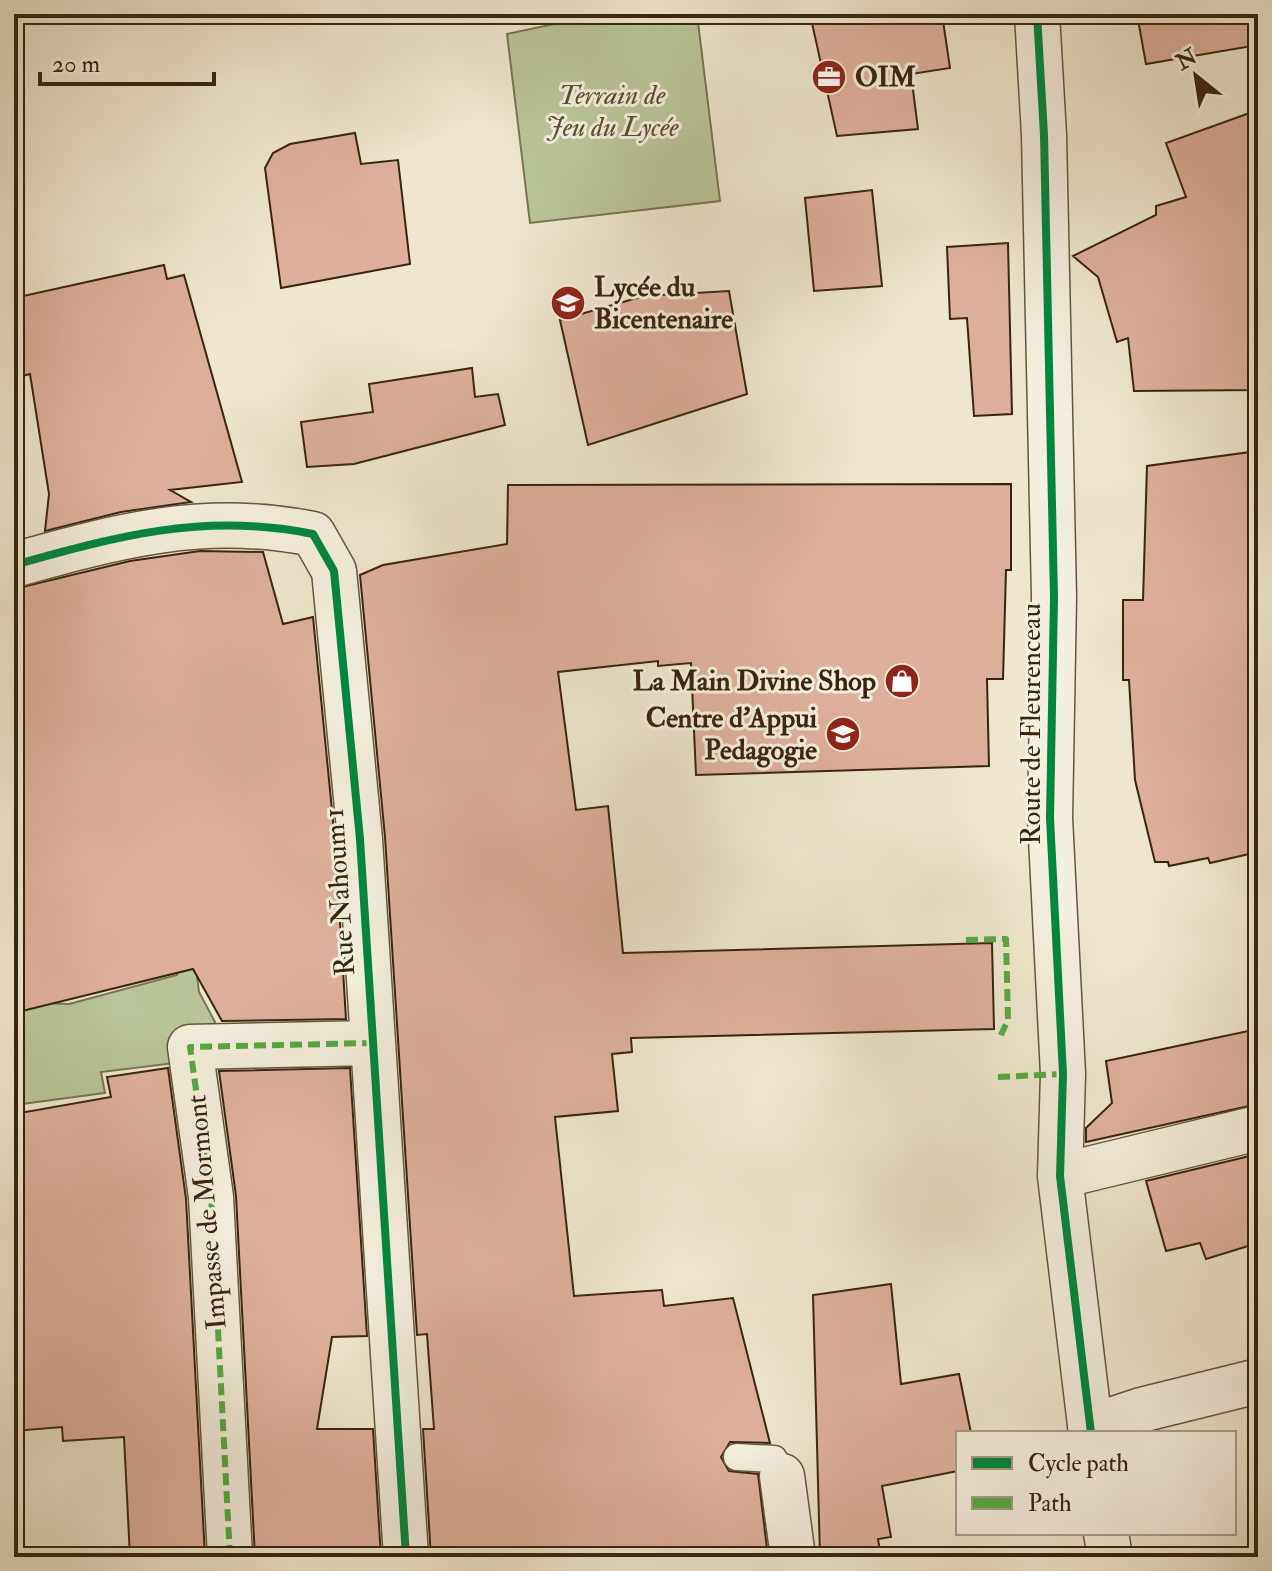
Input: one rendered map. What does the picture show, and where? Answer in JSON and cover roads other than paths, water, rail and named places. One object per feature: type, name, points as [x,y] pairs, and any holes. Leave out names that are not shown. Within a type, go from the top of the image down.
[{"type":"street","name":"Route de Fleurenceau","points":[[1037,14],[1044,135],[1054,597],[1050,818],[1063,1074],[1060,1176],[1090,1430]]},
{"type":"street","name":"Rue Nahoum 1","points":[[14,565],[155,528],[259,526],[313,534],[334,571],[360,839],[406,1557]]},
{"type":"street","name":"Impasse de Mormont","points":[[230,1557],[211,1197],[190,1047],[371,1043]]},
{"type":"street","points":[[1060,1176],[1258,1128]]},
{"type":"street","points":[[1090,1430],[1141,1410],[1258,1381]]},
{"type":"street","points":[[782,1476],[793,1557]]},
{"type":"street","points":[[1106,1535],[1110,1557]]},
{"type":"lane","points":[[737,1457],[774,1459],[782,1476]]},
{"type":"place","name":"OIM","points":[[829,77]]},
{"type":"place","name":"Lycée du Bicentenaire","points":[[568,303]]},
{"type":"place","name":"La Main Divine Shop","points":[[902,681]]},
{"type":"place","name":"Centre d'Appui Pedagogie","points":[[843,734]]},
{"type":"park label","name":"Terrain de Jeu du Lycée","points":[[612,111]]}]
